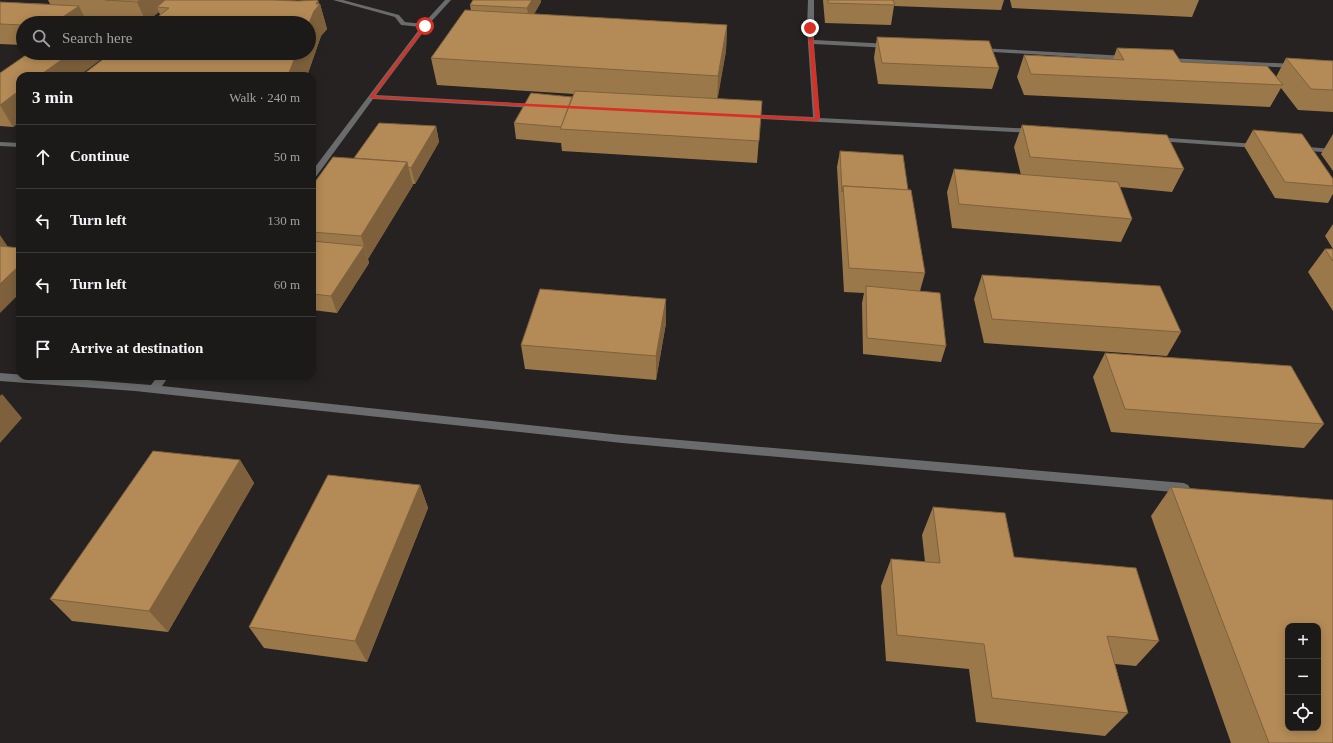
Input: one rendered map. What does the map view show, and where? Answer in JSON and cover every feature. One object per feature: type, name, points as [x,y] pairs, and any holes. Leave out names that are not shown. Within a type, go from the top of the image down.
[{"type":"lane","points":[[336,0],[397,16],[402,24],[425,26]]},
{"type":"lane","points":[[316,166],[425,26],[448,0]]},
{"type":"lane","points":[[811,0],[811,42],[817,119]]},
{"type":"lane","points":[[811,42],[898,46]]},
{"type":"lane","points":[[969,50],[1135,58]]},
{"type":"lane","points":[[1159,60],[1301,67]]},
{"type":"lane","points":[[371,97],[540,106]]},
{"type":"lane","points":[[738,115],[1045,132]]},
{"type":"lane","points":[[1147,138],[1263,146]]},
{"type":"lane","points":[[0,144],[16,145]]},
{"type":"lane","points":[[1294,148],[1333,151]]},
{"type":"lane","points":[[0,377],[16,378]]},
{"type":"lane","points":[[38,380],[154,389],[622,439],[1191,489]]},
{"type":"lane","points":[[154,389],[161,380]]},
{"type":"building","points":[[105,0],[140,0],[137,2]]},
{"type":"building","points":[[165,0],[318,0],[316,4],[320,4],[312,16],[159,16],[169,8],[157,7]]},
{"type":"building","points":[[473,0],[532,0],[527,8],[470,5]]},
{"type":"building","points":[[828,0],[893,0],[895,5],[828,3]]},
{"type":"building","points":[[0,2],[79,6],[64,16],[16,16],[16,25],[0,24]]},
{"type":"building","points":[[465,10],[727,25],[718,76],[431,58]]},
{"type":"building","points":[[877,37],[989,41],[999,68],[882,63]]},
{"type":"building","points":[[1117,48],[1173,50],[1181,62],[1267,66],[1283,85],[1031,74],[1024,55],[1124,60]]},
{"type":"building","points":[[1286,58],[1333,61],[1333,90],[1311,89]]},
{"type":"building","points":[[19,60],[61,60],[45,72],[16,72],[16,93],[0,105],[0,73]]},
{"type":"building","points":[[102,60],[294,60],[289,72],[86,72]]},
{"type":"building","points":[[575,91],[762,101],[759,141],[560,129]]},
{"type":"building","points":[[531,93],[572,97],[561,127],[514,123]]},
{"type":"building","points":[[379,123],[436,126],[411,168],[408,167],[407,162],[354,158]]},
{"type":"building","points":[[1022,125],[1167,135],[1184,169],[1030,157]]},
{"type":"building","points":[[1253,130],[1302,134],[1333,179],[1333,186],[1285,182]]},
{"type":"building","points":[[840,151],[903,155],[908,190],[843,186],[842,192]]},
{"type":"building","points":[[333,157],[407,162],[361,236],[316,232],[316,180]]},
{"type":"building","points":[[954,169],[1118,182],[1132,219],[959,204]]},
{"type":"building","points":[[843,186],[911,190],[925,273],[849,268]]},
{"type":"building","points":[[316,241],[364,246],[331,296],[316,294]]},
{"type":"building","points":[[0,246],[16,248],[16,269],[0,284]]},
{"type":"building","points":[[1325,249],[1333,249],[1333,261]]},
{"type":"building","points":[[982,275],[1160,286],[1181,332],[992,319]]},
{"type":"building","points":[[866,286],[940,293],[946,346],[867,338]]},
{"type":"building","points":[[540,289],[666,299],[656,356],[521,345]]},
{"type":"building","points":[[1105,353],[1291,366],[1324,424],[1125,409]]},
{"type":"building","points":[[153,451],[240,460],[149,611],[50,599]]},
{"type":"building","points":[[328,475],[420,485],[355,641],[249,627]]},
{"type":"building","points":[[1171,487],[1333,500],[1333,743],[1269,743]]},
{"type":"building","points":[[933,507],[1005,513],[1014,557],[1136,568],[1159,641],[1107,636],[1128,713],[992,698],[984,644],[897,635],[891,559],[940,563]]},
{"type":"route","points":[[425,26],[371,97],[817,119],[810,28]]}]
